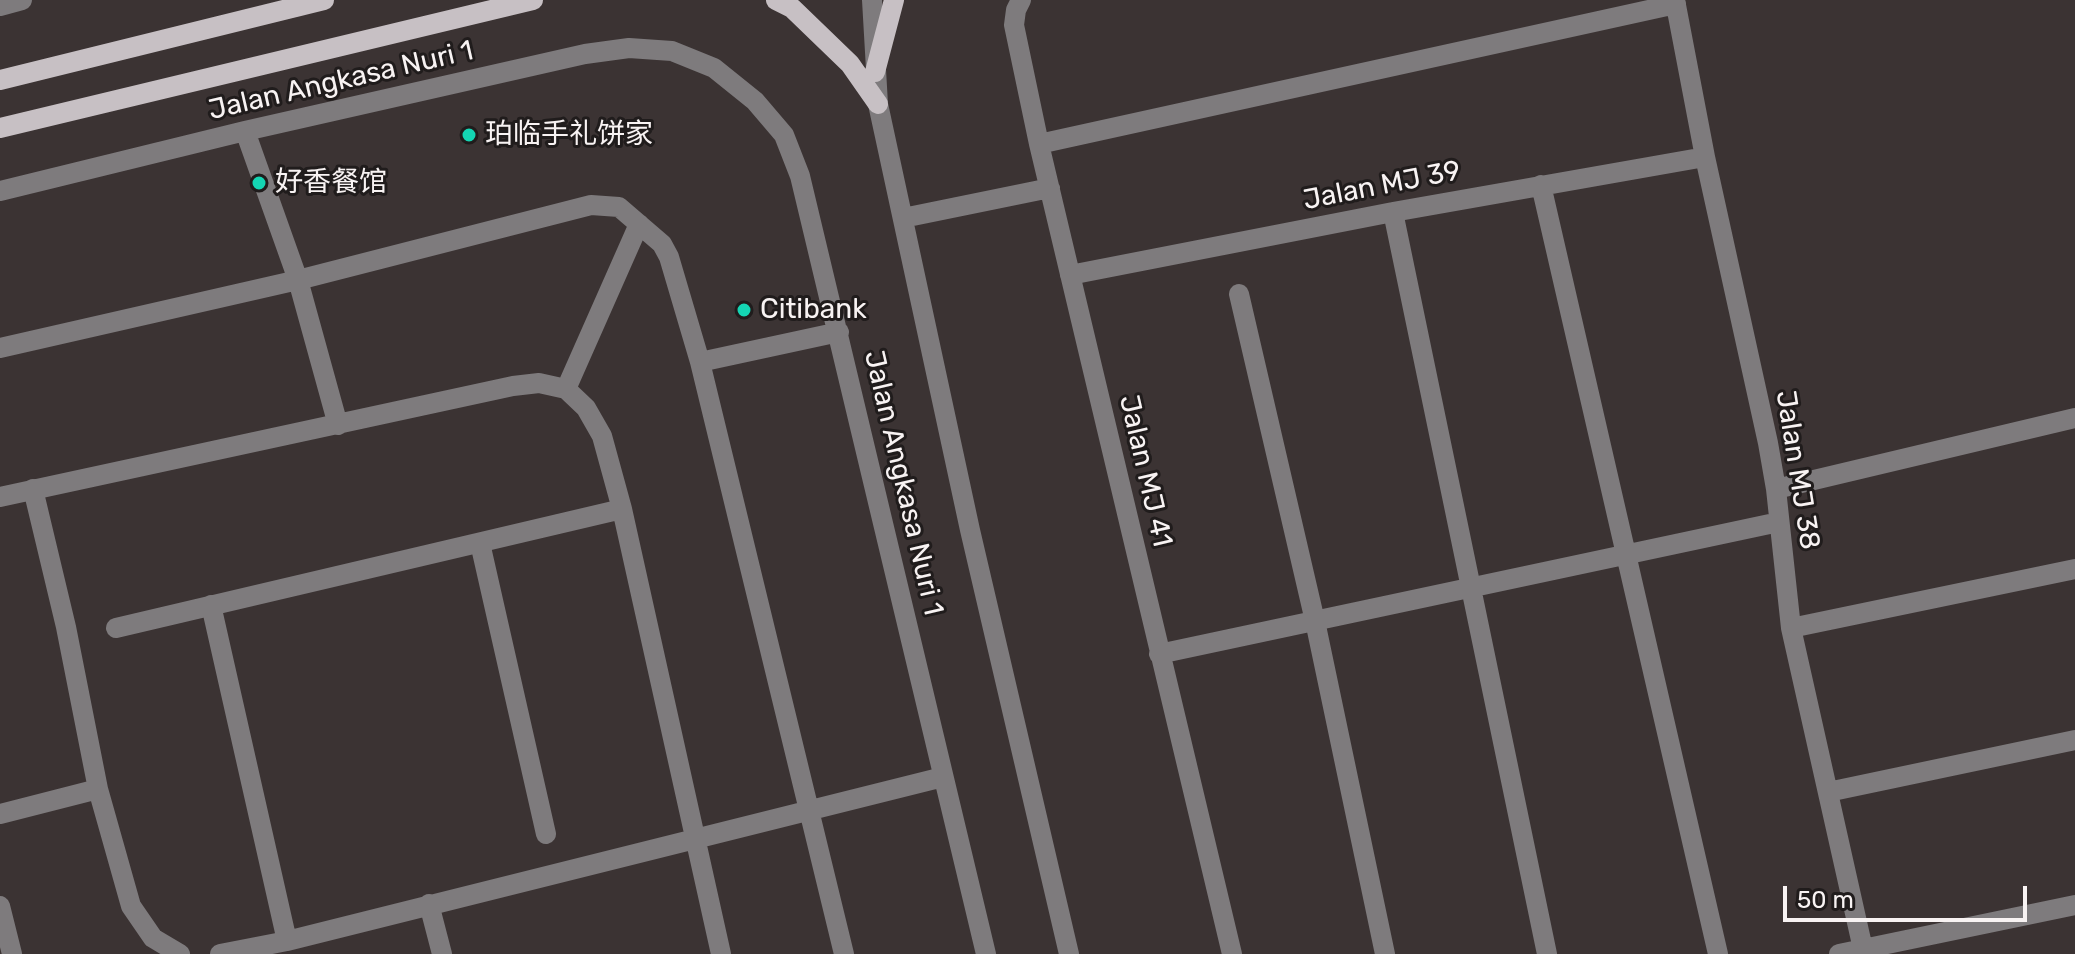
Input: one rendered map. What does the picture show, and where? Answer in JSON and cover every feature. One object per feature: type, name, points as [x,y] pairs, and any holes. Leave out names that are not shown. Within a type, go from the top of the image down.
[{"type":"main road","points":[[0,80],[324,0]]},
{"type":"main road","points":[[0,128],[533,0]]},
{"type":"main road","points":[[776,0],[792,8],[850,64],[878,104]]},
{"type":"main road","points":[[875,72],[894,0]]},
{"type":"street","points":[[0,6],[22,0]]},
{"type":"street","points":[[872,0],[878,104],[970,530],[1069,954]]},
{"type":"street","name":"Jalan MJ 41","points":[[1021,0],[1014,25],[1039,144],[1232,954]]},
{"type":"street","points":[[1039,144],[1675,2]]},
{"type":"street","name":"Jalan MJ 38","points":[[1675,2],[1776,489],[1791,628],[1863,949]]},
{"type":"street","name":"Jalan Angkasa Nuri 1","points":[[0,191],[245,131],[585,54],[629,48],[672,51],[714,68],[755,101],[784,135],[800,176],[986,954]]},
{"type":"street","points":[[245,131],[298,280],[338,425]]},
{"type":"street","name":"Jalan MJ 39","points":[[1070,275],[1393,212],[1705,157]]},
{"type":"street","points":[[1541,185],[1718,954]]},
{"type":"street","points":[[903,218],[1050,188]]},
{"type":"street","points":[[0,348],[298,280],[591,205],[619,207],[662,244],[669,257],[700,362],[844,954]]},
{"type":"street","points":[[1393,212],[1547,954]]},
{"type":"street","points":[[566,389],[639,224]]},
{"type":"street","points":[[1239,294],[1315,621],[1385,954]]},
{"type":"street","points":[[700,362],[839,332]]},
{"type":"street","points":[[0,497],[513,386],[539,383],[566,389],[586,408],[602,436],[622,509],[721,954]]},
{"type":"street","points":[[1776,489],[2075,418]]},
{"type":"street","points":[[33,489],[66,627],[98,789],[131,906],[153,938],[180,954]]},
{"type":"street","points":[[116,628],[622,509]]},
{"type":"street","points":[[1159,654],[1779,522]]},
{"type":"street","points":[[480,543],[546,834]]},
{"type":"street","points":[[1791,628],[2075,569]]},
{"type":"street","points":[[211,605],[287,941]]},
{"type":"street","points":[[1828,792],[2075,740]]},
{"type":"street","points":[[220,954],[287,941],[943,777]]},
{"type":"street","points":[[0,814],[98,789]]},
{"type":"street","points":[[429,904],[442,954]]},
{"type":"street","points":[[1839,954],[2075,905]]},
{"type":"street","points":[[0,906],[12,954]]},
{"type":"place","name":"珀临手礼饼家","points":[[469,135]]},
{"type":"place","name":"好香餐馆","points":[[259,183]]},
{"type":"place","name":"Citibank","points":[[744,310]]}]
